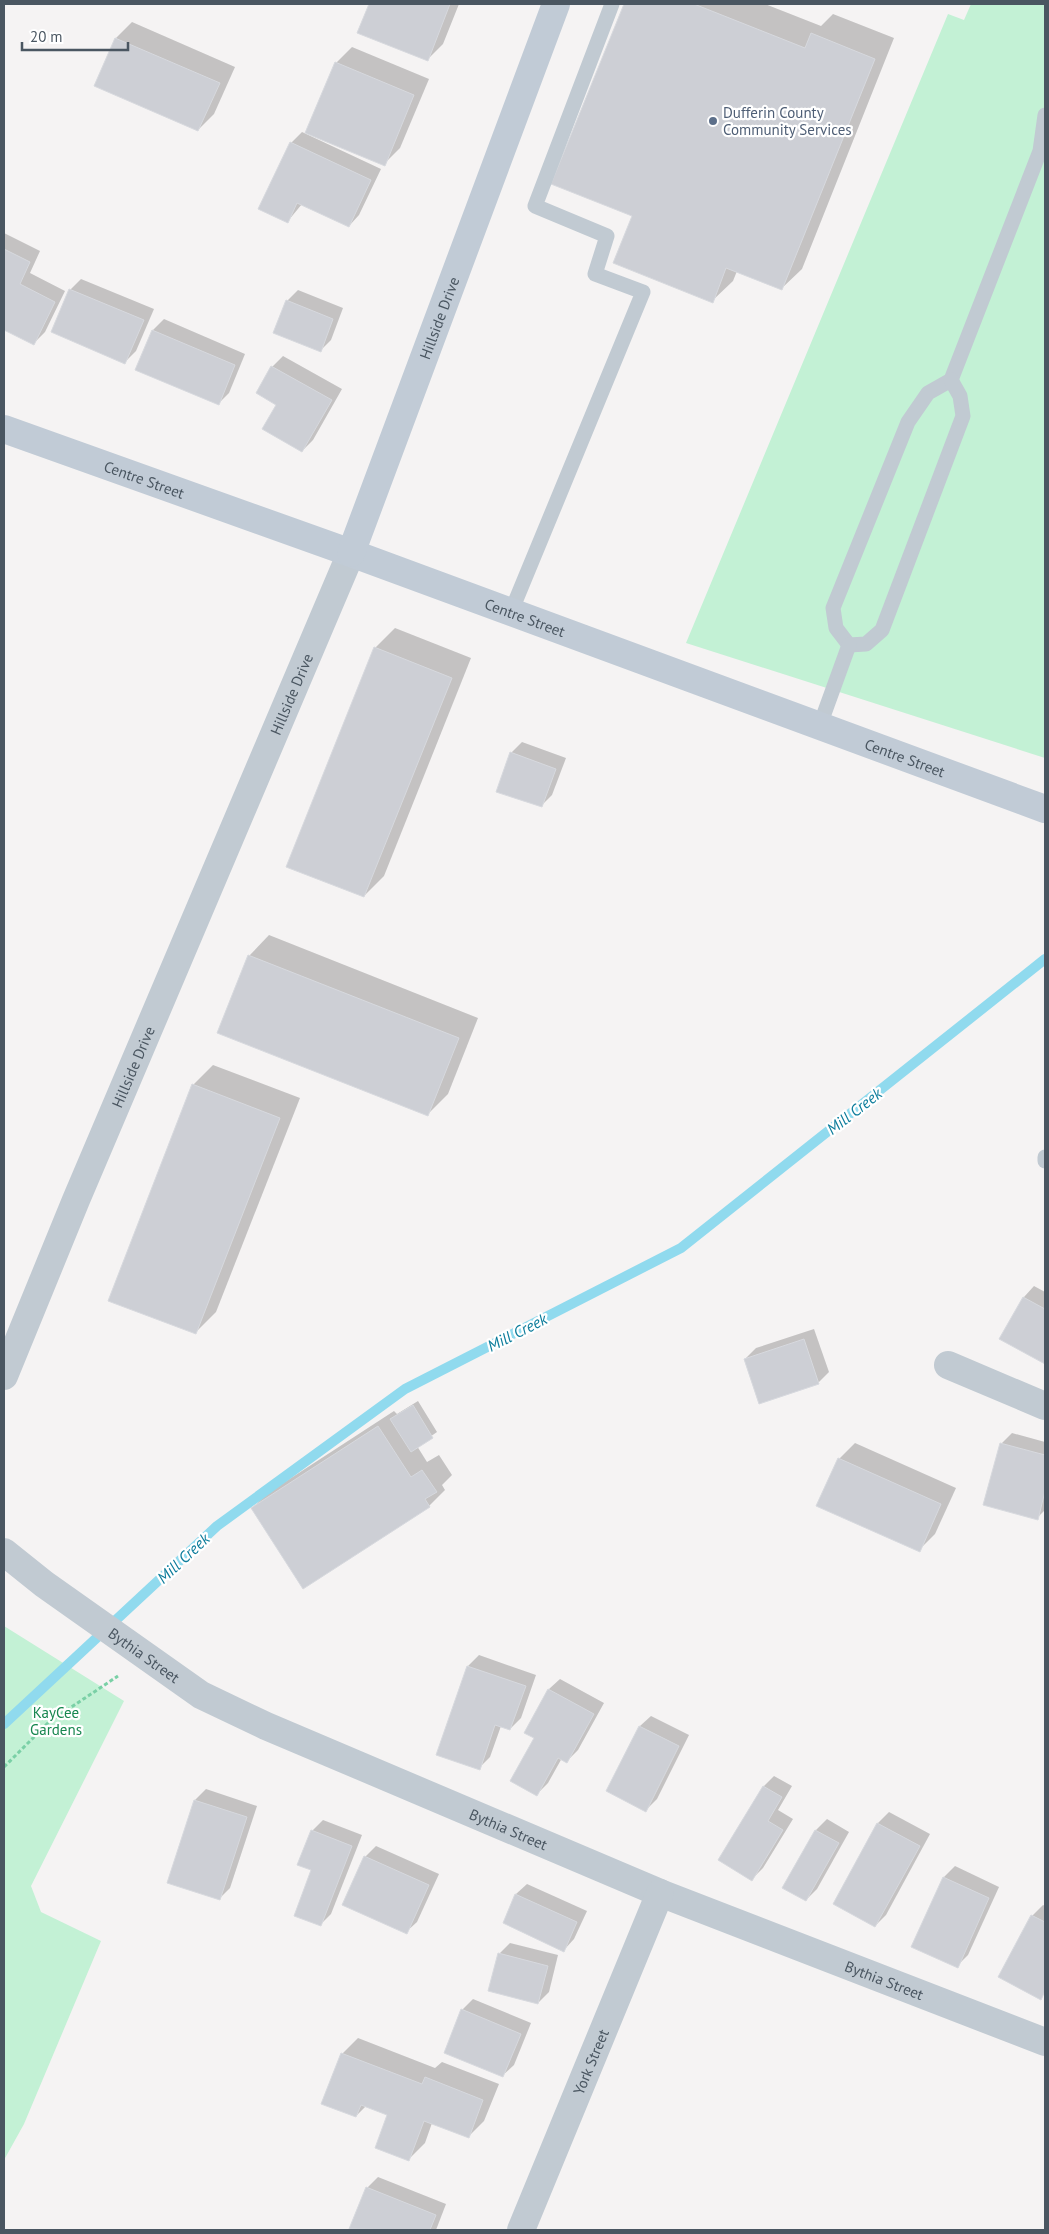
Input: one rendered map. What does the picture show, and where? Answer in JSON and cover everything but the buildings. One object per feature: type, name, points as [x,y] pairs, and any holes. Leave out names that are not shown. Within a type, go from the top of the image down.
[{"type":"street","name":"Hillside Drive","points":[[4,1376],[76,1200],[351,553],[556,4]]},
{"type":"street","name":"Centre Street","points":[[4,430],[351,553],[1045,809]]},
{"type":"street","points":[[948,1366],[1045,1406]]},
{"type":"street","name":"Bythia Street","points":[[4,1552],[44,1584],[201,1695],[660,1893],[1045,2042]]},
{"type":"street","name":"York Street","points":[[521,2230],[660,1893]]},
{"type":"lane","points":[[511,612],[643,292],[595,274],[607,236],[535,206],[612,4]]},
{"type":"lane","points":[[849,645],[836,628],[833,608],[908,422],[928,393],[951,380],[1040,151],[1045,115]]},
{"type":"lane","points":[[849,645],[866,644],[882,630],[963,416],[960,396],[951,380]]},
{"type":"lane","points":[[820,726],[849,645]]},
{"type":"path","points":[[4,1767],[49,1722],[111,1681]]},
{"type":"green space","points":[[971,4],[1045,4],[1045,758],[686,643],[948,14],[964,20]]},
{"type":"green space","name":"KayCee Gardens","points":[[4,1626],[124,1701],[31,1886],[41,1912],[101,1941],[24,2124],[4,2160]]},
{"type":"waterway","name":"Mill Creek","points":[[4,1724],[217,1526],[405,1389],[681,1248],[1045,959]]},
{"type":"place","name":"Dufferin County Community Services","points":[[713,121]]}]
